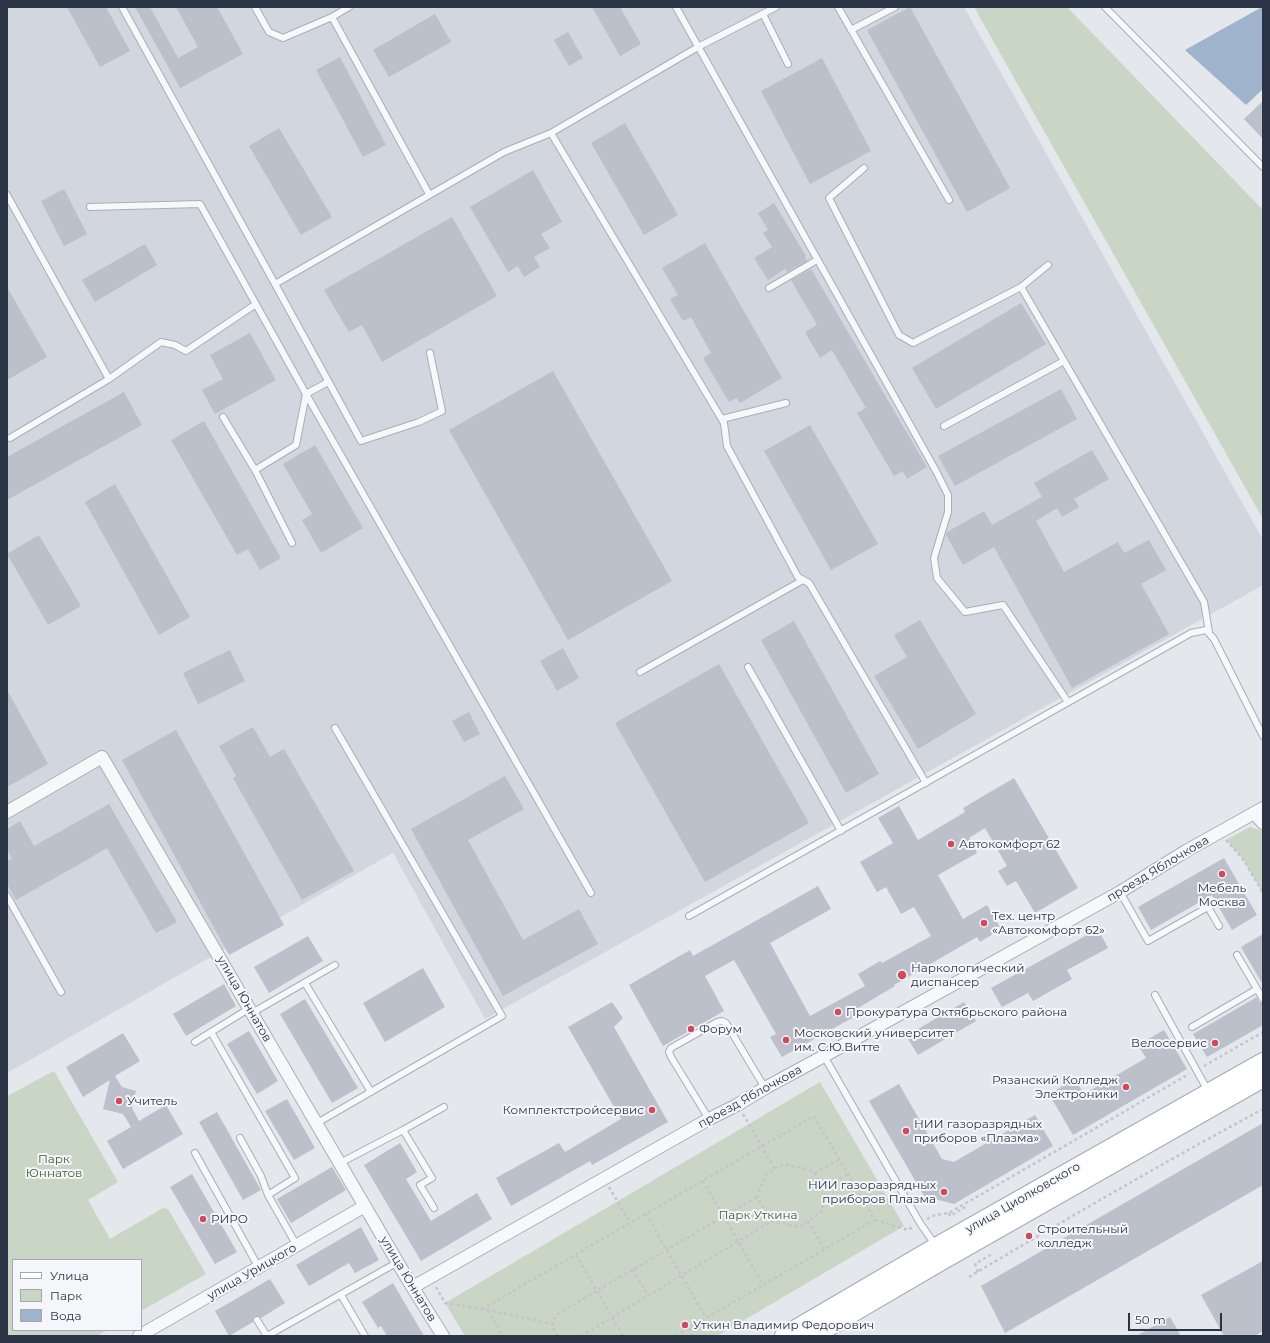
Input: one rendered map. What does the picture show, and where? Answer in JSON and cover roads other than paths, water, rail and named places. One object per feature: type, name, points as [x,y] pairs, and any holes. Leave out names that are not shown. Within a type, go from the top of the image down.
[{"type":"main road","name":"улица Циолковского","points":[[813,1336],[940,1254],[1263,1062]]},
{"type":"main road","name":"улица Циолковского","points":[[784,1336],[940,1254],[1263,1078]]},
{"type":"street","name":"улица Юннатов","points":[[7,812],[102,757],[365,1206],[443,1336]]},
{"type":"street","name":"проезд Яблочкова","points":[[413,1287],[709,1119],[737,1105],[764,1088],[1120,892],[1186,851],[1259,810],[1263,823]]},
{"type":"street","name":"улица Урицкого","points":[[139,1336],[365,1206]]},
{"type":"lane","points":[[122,7],[361,441],[418,422],[442,411],[430,353]]},
{"type":"lane","points":[[255,7],[269,32],[283,38],[332,17],[349,7]]},
{"type":"lane","points":[[676,7],[936,471],[948,495],[948,512],[934,558],[937,578],[965,612],[1003,605],[1068,702]]},
{"type":"lane","points":[[275,284],[504,152],[551,133],[698,47],[776,7]]},
{"type":"lane","points":[[838,7],[949,200]]},
{"type":"lane","points":[[851,30],[895,7]]},
{"type":"lane","points":[[1104,7],[1263,167]]},
{"type":"lane","points":[[763,14],[788,64]]},
{"type":"lane","points":[[332,17],[429,194]]},
{"type":"lane","points":[[551,133],[722,419],[724,423],[727,446],[798,577],[809,583],[926,783]]},
{"type":"lane","points":[[864,168],[829,198],[898,335],[913,343],[1021,287],[1048,266]]},
{"type":"lane","points":[[7,195],[109,379]]},
{"type":"lane","points":[[90,207],[200,204],[306,394],[590,892]]},
{"type":"lane","points":[[769,288],[817,260]]},
{"type":"lane","points":[[1021,287],[1204,602],[1209,632],[1214,639],[1263,736]]},
{"type":"lane","points":[[10,438],[109,379],[161,342],[174,345],[186,351],[256,304]]},
{"type":"lane","points":[[944,426],[1064,361]]},
{"type":"lane","points":[[306,394],[328,382]]},
{"type":"lane","points":[[256,470],[296,445],[306,394]]},
{"type":"lane","points":[[722,419],[786,403]]},
{"type":"lane","points":[[223,417],[256,470],[292,543]]},
{"type":"lane","points":[[640,672],[803,580]]},
{"type":"lane","points":[[689,916],[1191,633],[1206,630],[1209,632]]},
{"type":"lane","points":[[748,667],[841,831]]},
{"type":"lane","points":[[317,1123],[502,1016],[336,728]]},
{"type":"lane","points":[[1120,892],[1148,941],[1208,907],[1219,926]]},
{"type":"lane","points":[[7,896],[61,992]]},
{"type":"lane","points":[[1237,955],[1263,999]]},
{"type":"lane","points":[[195,1042],[251,1010],[335,966]]},
{"type":"lane","points":[[305,983],[371,1092]]},
{"type":"lane","points":[[1192,1027],[1257,989]]},
{"type":"lane","points":[[1155,995],[1209,1093]]},
{"type":"lane","points":[[709,1119],[669,1052],[671,1048],[717,1022],[722,1021],[726,1023],[764,1088]]},
{"type":"lane","points":[[211,1032],[295,1178],[268,1195]]},
{"type":"lane","points":[[824,1056],[920,1223],[940,1254]]},
{"type":"lane","points":[[340,1163],[444,1107]]},
{"type":"lane","points":[[403,1130],[432,1178],[420,1185],[434,1208]]},
{"type":"lane","points":[[240,1138],[261,1176],[268,1195],[297,1246]]},
{"type":"lane","points":[[195,1153],[259,1268]]},
{"type":"lane","points":[[257,1320],[267,1336],[398,1262]]},
{"type":"lane","points":[[341,1295],[365,1336]]},
{"type":"water","points":[[1262,7],[1263,89],[1246,105],[1185,50]]},
{"type":"place","name":"Автокомфорт 62","points":[[951,844]]},
{"type":"place","name":"Мебель Москва","points":[[1222,874]]},
{"type":"place","name":"Тех. центр «Автокомфорт 62»","points":[[984,923]]},
{"type":"place","name":"Наркологический диспансер","points":[[902,975]]},
{"type":"place","name":"Прокуратура Октябрьского района","points":[[838,1012]]},
{"type":"place","name":"Форум","points":[[691,1029]]},
{"type":"place","name":"Московский университет им. С.Ю.Витте","points":[[786,1040]]},
{"type":"place","name":"Велосервис","points":[[1215,1043]]},
{"type":"place","name":"Рязанский Колледж Электроники","points":[[1126,1087]]},
{"type":"place","name":"Учитель","points":[[119,1101]]},
{"type":"place","name":"Комплектстройсервис","points":[[652,1110]]},
{"type":"place","name":"НИИ газоразрядных приборов «Плазма»","points":[[906,1131]]},
{"type":"place","name":"НИИ газоразрядных приборов Плазма","points":[[944,1192]]},
{"type":"place","name":"РИРО","points":[[203,1219]]},
{"type":"place","name":"Строительный колледж","points":[[1029,1236]]},
{"type":"place","name":"Уткин Владимир Федорович","points":[[685,1325]]},
{"type":"park label","name":"Парк Юннатов","points":[[54,1166]]},
{"type":"park label","name":"Парк Уткина","points":[[758,1215]]}]
